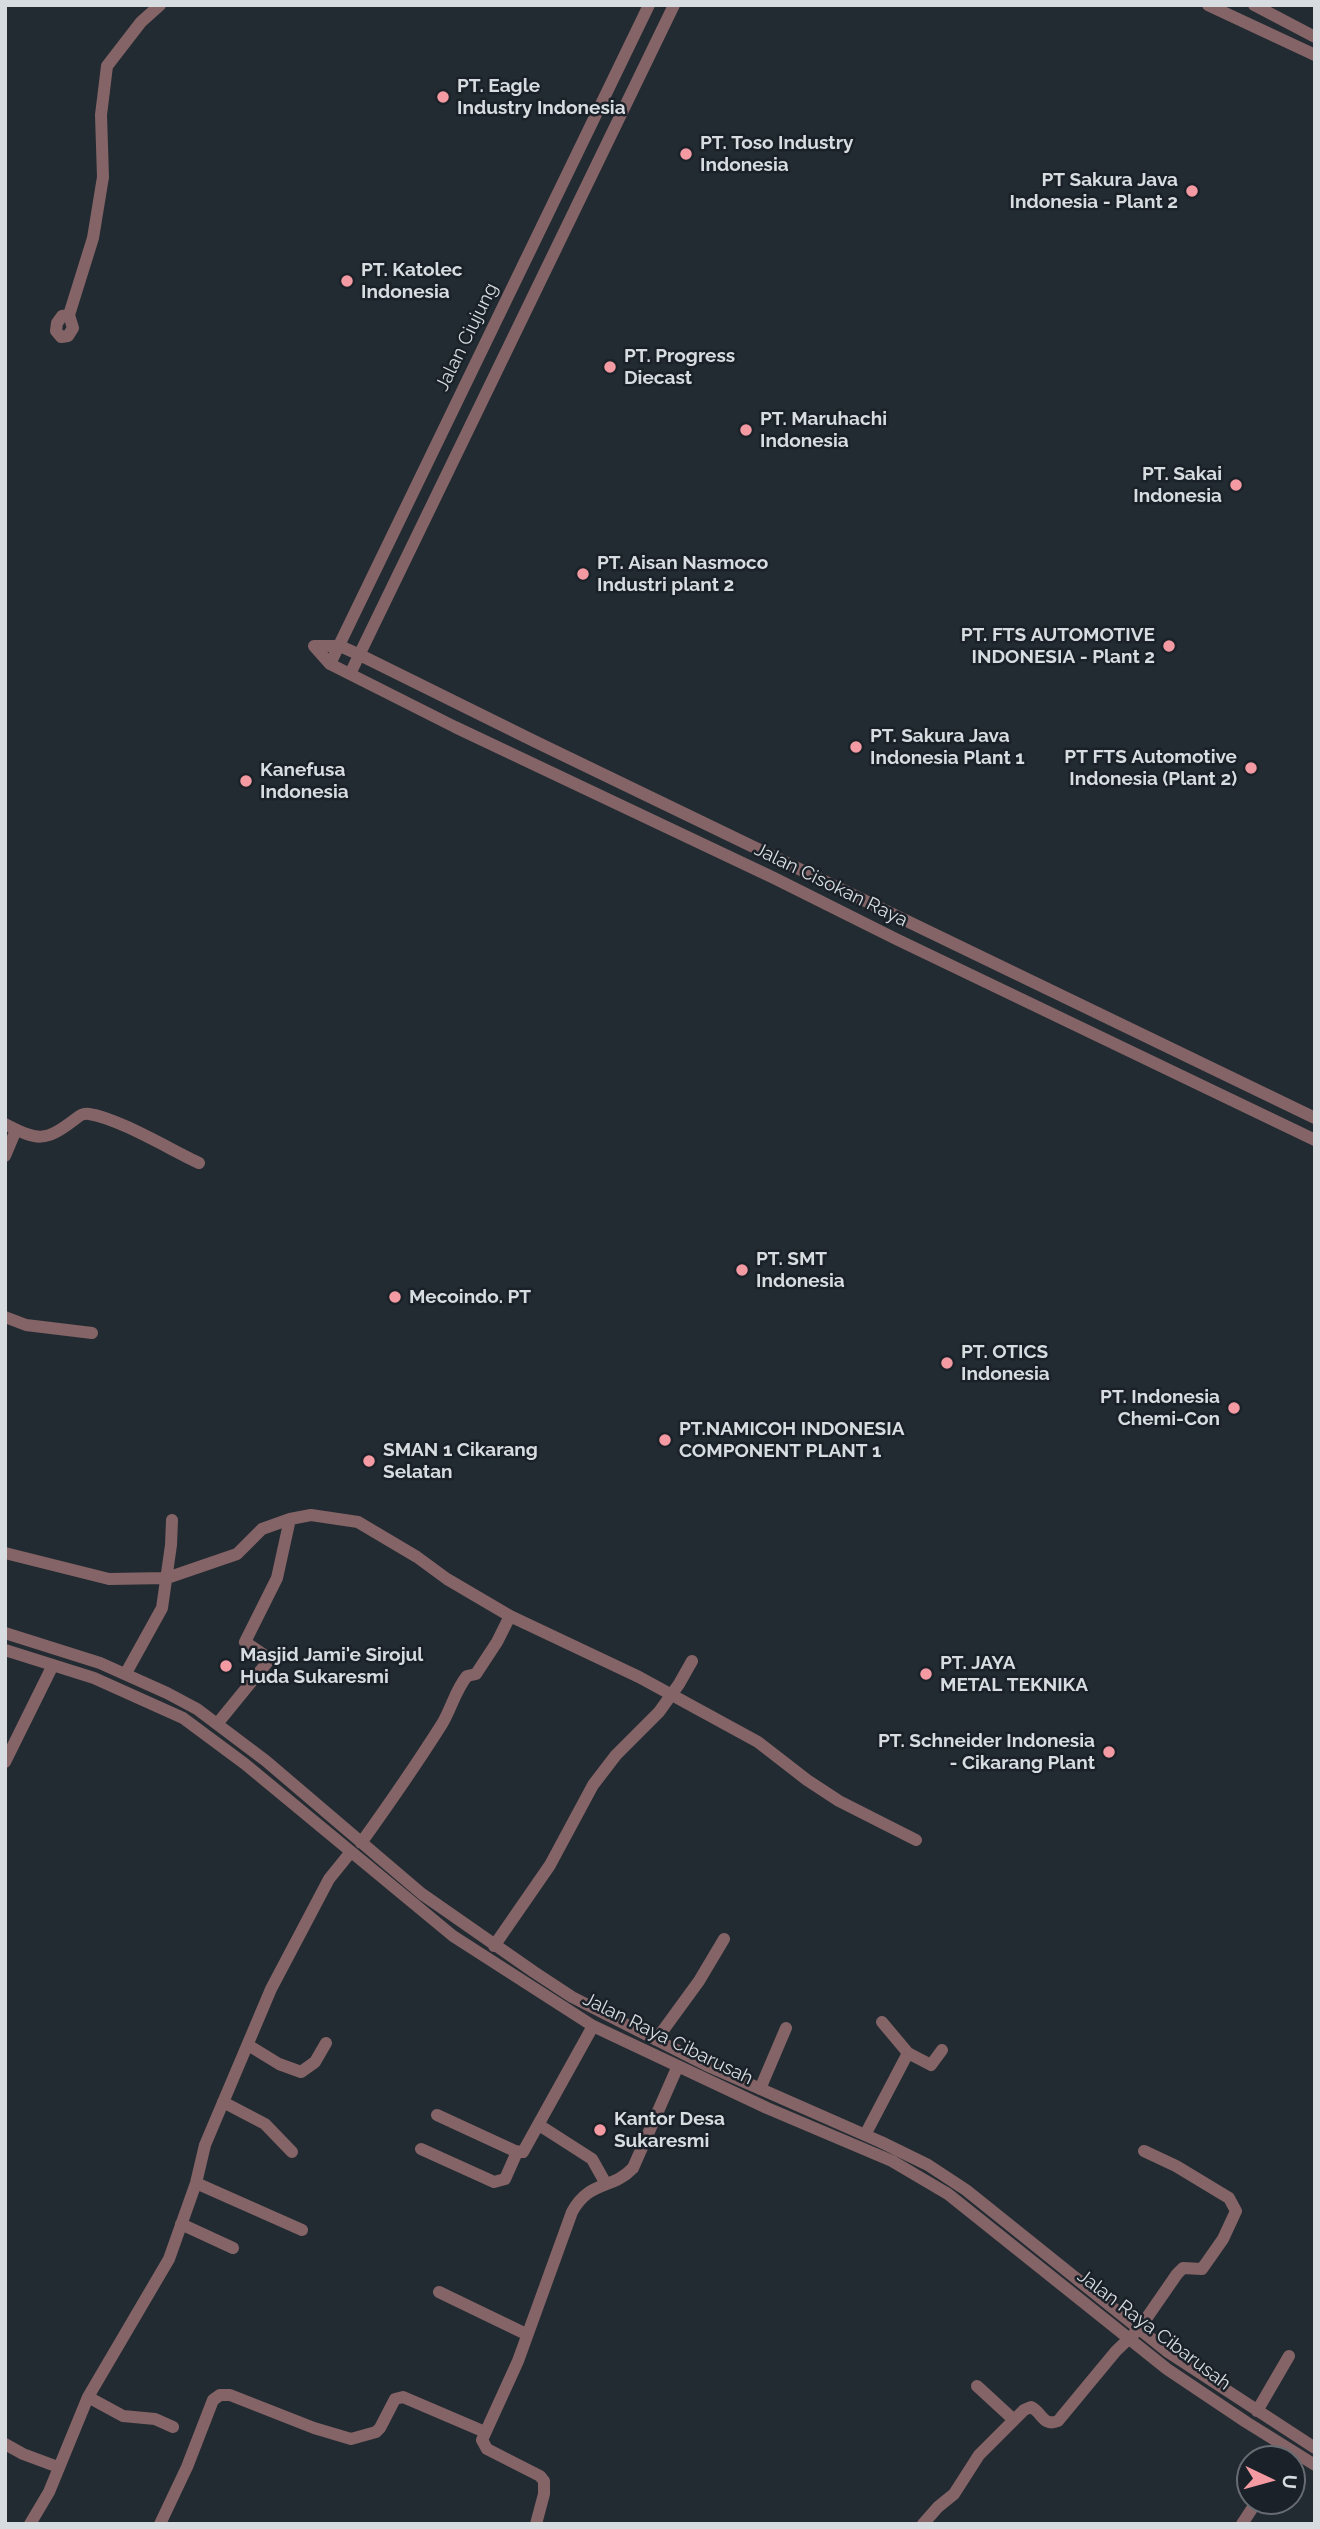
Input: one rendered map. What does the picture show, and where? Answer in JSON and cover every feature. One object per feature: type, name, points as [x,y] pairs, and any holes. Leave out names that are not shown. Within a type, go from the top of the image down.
[{"type":"street","points":[[69,314],[93,238],[103,177],[101,115],[107,66],[141,22],[160,5]]},
{"type":"street","name":"Jalan Ciujung","points":[[330,664],[649,5]]},
{"type":"street","points":[[350,674],[674,5]]},
{"type":"street","points":[[1208,5],[1314,53]]},
{"type":"street","points":[[1254,5],[1315,37]]},
{"type":"street","points":[[330,664],[314,646],[340,646]]},
{"type":"street","name":"Jalan Cisokan Raya","points":[[340,646],[1315,1118]]},
{"type":"street","name":"Jalan Cisokan Raya","points":[[330,664],[455,727],[774,877],[895,939],[1315,1140]]},
{"type":"street","points":[[5,1156],[11,1127],[36,1136],[51,1136],[80,1115],[88,1114],[114,1122],[199,1163]]},
{"type":"street","points":[[5,1317],[26,1325],[92,1333]]},
{"type":"street","points":[[5,1553],[109,1579],[167,1578],[237,1553],[262,1529],[290,1519],[311,1515],[358,1522],[417,1557],[454,1584],[510,1616],[622,1668],[758,1742],[839,1801],[915,1840]]},
{"type":"street","points":[[217,1724],[270,1659],[245,1643],[277,1578],[290,1519]]},
{"type":"street","points":[[126,1674],[158,1616],[167,1578],[172,1520]]},
{"type":"street","points":[[361,1843],[444,1721],[462,1682],[467,1675],[476,1674],[510,1616]]},
{"type":"street","name":"Jalan Raya Cibarusah","points":[[5,1633],[100,1663],[200,1711],[266,1761],[422,1894],[572,1997],[657,2041],[912,2156],[966,2190],[1198,2373],[1315,2448]]},
{"type":"street","name":"Jalan Raya Cibarusah","points":[[7,1654],[94,1678],[192,1724],[453,1936],[593,2026],[677,2068],[861,2147],[933,2185],[971,2209],[1128,2339],[1275,2445]]},
{"type":"street","points":[[494,1945],[550,1866],[593,1785],[606,1767],[673,1695],[692,1661]]},
{"type":"street","points":[[5,1762],[53,1665]]},
{"type":"street","points":[[134,1695],[140,1680]]},
{"type":"street","points":[[192,1724],[200,1711]]},
{"type":"street","points":[[30,2524],[43,2502],[88,2397],[162,2272],[177,2241],[205,2145],[271,1989],[329,1879],[350,1853]]},
{"type":"street","points":[[651,2054],[724,1939]]},
{"type":"street","points":[[882,2022],[908,2053],[931,2065],[942,2050]]},
{"type":"street","points":[[437,2115],[517,2152],[523,2152],[593,2026]]},
{"type":"street","points":[[760,2089],[786,2028]]},
{"type":"street","points":[[248,2045],[279,2064],[301,2072],[314,2062],[326,2043]]},
{"type":"street","points":[[865,2135],[908,2053]]},
{"type":"street","points":[[536,2524],[544,2494],[544,2481],[540,2476],[487,2449],[482,2440],[518,2361],[572,2212],[584,2193],[626,2175],[633,2168],[677,2068]]},
{"type":"street","points":[[223,2102],[265,2124],[292,2152]]},
{"type":"street","points":[[540,2125],[592,2159],[606,2183]]},
{"type":"street","points":[[421,2149],[495,2182],[505,2179],[517,2152]]},
{"type":"street","points":[[923,2524],[954,2494],[979,2455],[1024,2410],[1031,2407],[1045,2421],[1058,2421],[1139,2329],[1182,2268],[1199,2270],[1210,2259],[1233,2222],[1236,2211],[1229,2198],[1177,2166],[1144,2151]]},
{"type":"street","points":[[195,2183],[302,2230]]},
{"type":"street","points":[[181,2224],[233,2248]]},
{"type":"street","points":[[439,2292],[526,2334]]},
{"type":"street","points":[[1257,2411],[1289,2356]]},
{"type":"street","points":[[977,2386],[1013,2420]]},
{"type":"street","points":[[160,2524],[187,2467],[213,2399],[220,2395],[230,2395],[348,2439],[376,2432],[395,2399],[403,2397],[485,2432]]},
{"type":"street","points":[[88,2397],[123,2416],[155,2418],[173,2427]]},
{"type":"street","points":[[5,2444],[58,2467]]},
{"type":"place","name":"PT. Eagle Industry Indonesia","points":[[443,97]]},
{"type":"place","name":"PT. Toso Industry Indonesia","points":[[686,154]]},
{"type":"place","name":"PT Sakura Java Indonesia - Plant 2","points":[[1192,191]]},
{"type":"place","name":"PT. Katolec Indonesia","points":[[347,281]]},
{"type":"place","name":"PT. Progress Diecast","points":[[610,367]]},
{"type":"place","name":"PT. Maruhachi Indonesia","points":[[746,430]]},
{"type":"place","name":"PT. Sakai Indonesia","points":[[1236,485]]},
{"type":"place","name":"PT. Aisan Nasmoco Industri plant 2","points":[[583,574]]},
{"type":"place","name":"PT. FTS AUTOMOTIVE INDONESIA - Plant 2","points":[[1169,646]]},
{"type":"place","name":"PT. Sakura Java Indonesia Plant 1","points":[[856,747]]},
{"type":"place","name":"PT FTS Automotive Indonesia (Plant 2)","points":[[1251,768]]},
{"type":"place","name":"Kanefusa Indonesia","points":[[246,781]]},
{"type":"place","name":"PT. SMT Indonesia","points":[[742,1270]]},
{"type":"place","name":"Mecoindo. PT","points":[[395,1297]]},
{"type":"place","name":"PT. OTICS Indonesia","points":[[947,1363]]},
{"type":"place","name":"PT. Indonesia Chemi-Con","points":[[1234,1408]]},
{"type":"place","name":"PT.NAMICOH INDONESIA COMPONENT PLANT 1","points":[[665,1440]]},
{"type":"place","name":"SMAN 1 Cikarang Selatan","points":[[369,1461]]},
{"type":"place","name":"Masjid Jami'e Sirojul Huda Sukaresmi","points":[[226,1666]]},
{"type":"place","name":"PT. JAYA METAL TEKNIKA","points":[[926,1674]]},
{"type":"place","name":"PT. Schneider Indonesia - Cikarang Plant","points":[[1109,1752]]},
{"type":"place","name":"Kantor Desa Sukaresmi","points":[[600,2130]]}]
